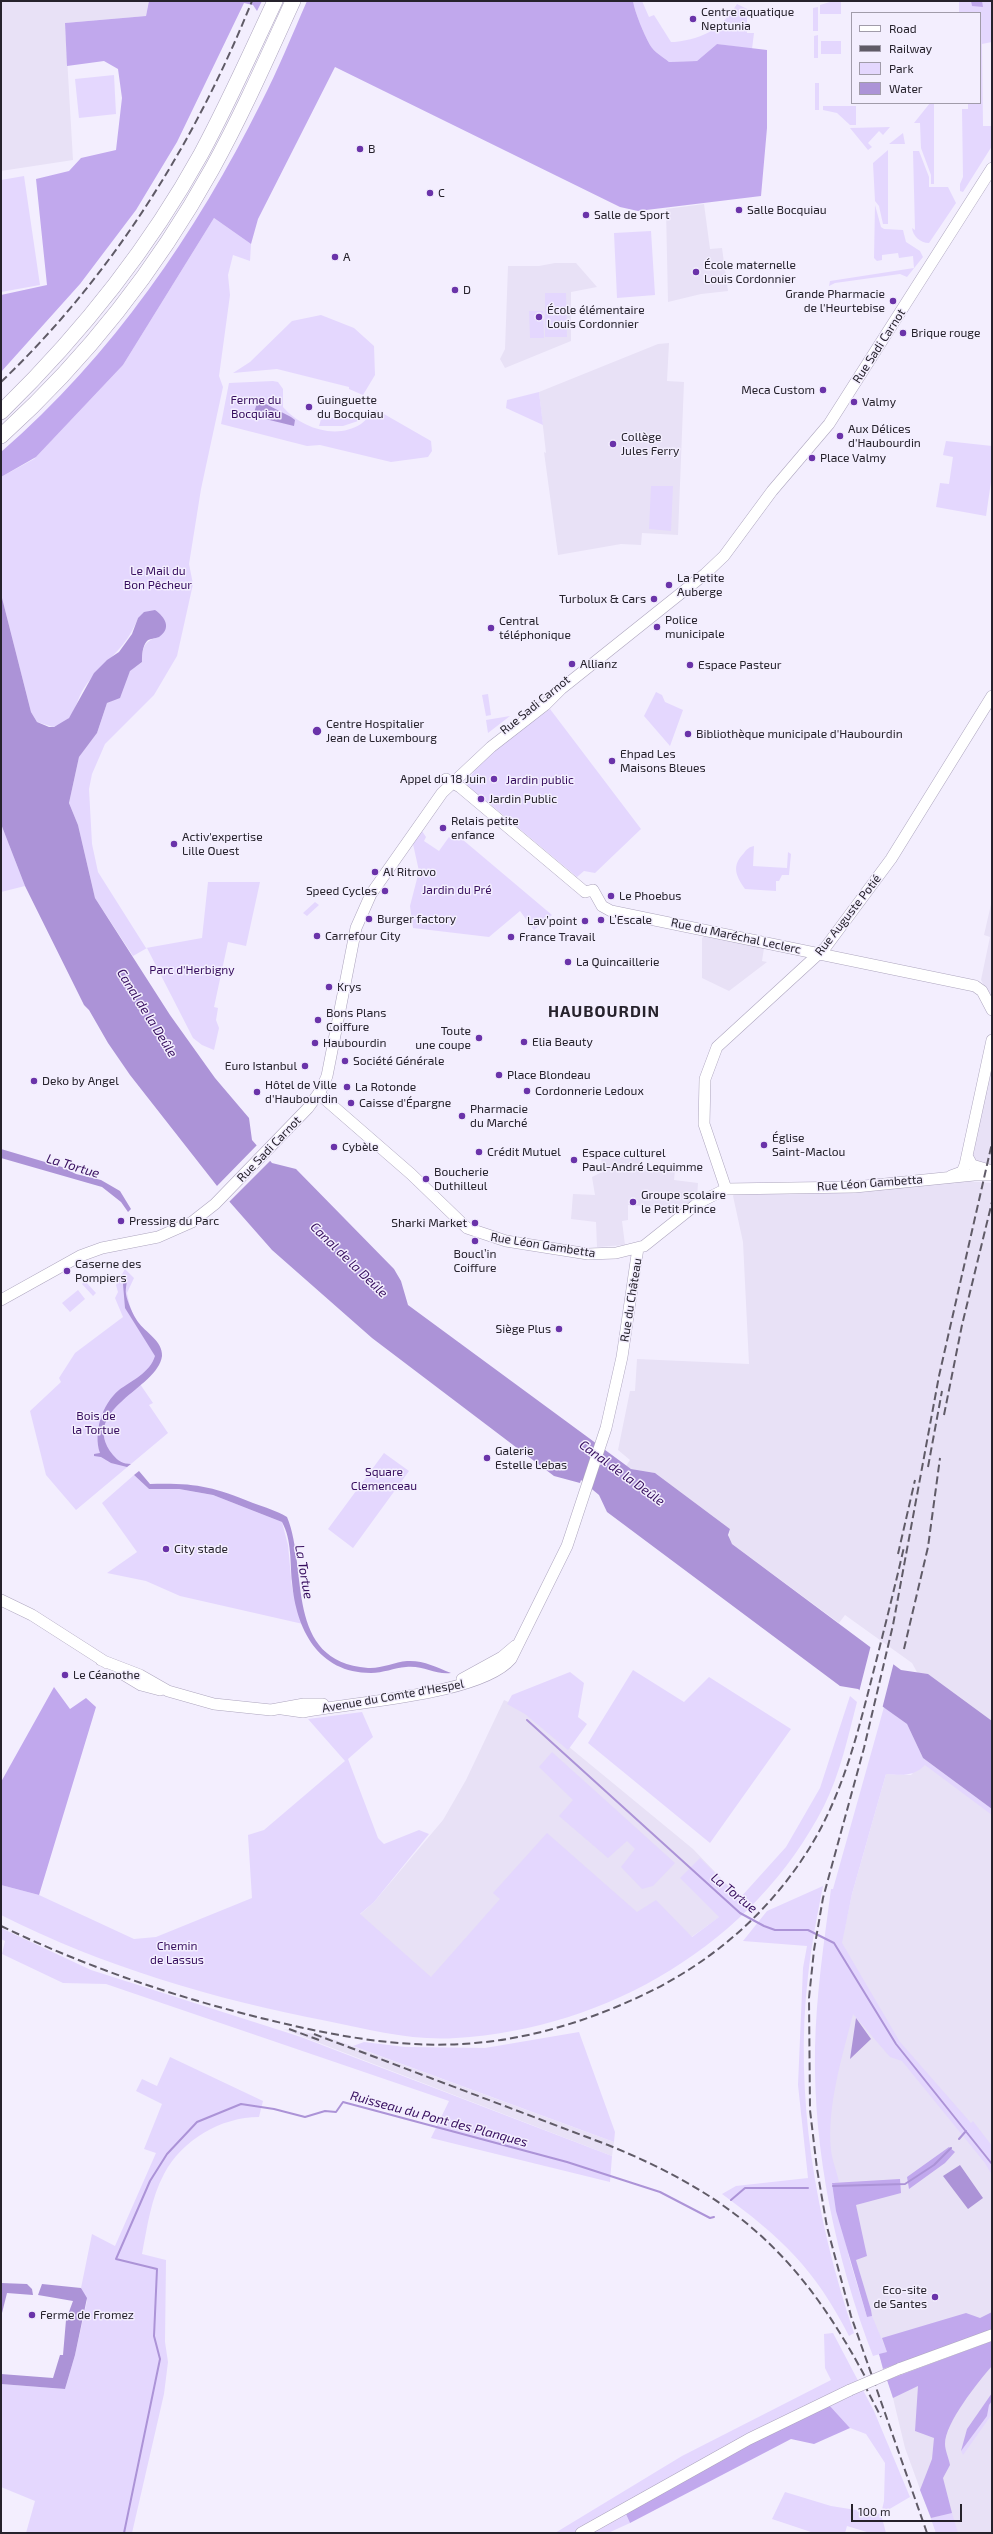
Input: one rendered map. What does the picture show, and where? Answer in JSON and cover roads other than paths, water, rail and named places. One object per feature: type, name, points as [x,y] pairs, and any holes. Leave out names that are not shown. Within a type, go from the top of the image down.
[{"type":"highway","points":[[1,412],[49,363],[91,315],[156,227],[215,128],[275,1]]},
{"type":"highway","points":[[1,436],[84,350],[126,298],[171,236],[230,135],[293,1]]},
{"type":"street","name":"Rue Sadi Carnot","points":[[1,1300],[80,1256],[102,1248],[158,1237],[181,1228],[206,1212],[269,1149],[319,1094],[328,1069],[356,928],[364,905],[449,780],[512,729],[545,705],[561,689],[710,570],[724,556],[754,513],[833,418],[992,168]]},
{"type":"street","name":"Rue Auguste Potié","points":[[726,1189],[715,1152],[706,1134],[703,1121],[705,1079],[719,1044],[819,953],[892,858],[992,696]]},
{"type":"street","name":"Rue du Maréchal Leclerc","points":[[449,780],[590,893],[602,906],[610,910],[977,987],[983,992],[992,1010]]},
{"type":"street","points":[[943,1178],[962,1172],[967,1156],[992,1040]]},
{"type":"street","name":"Rue Léon Gambetta","points":[[319,1094],[406,1170],[470,1230],[506,1241],[588,1254],[616,1253],[638,1248],[652,1241],[703,1200],[726,1189],[855,1187],[943,1178],[992,1175]]},
{"type":"street","points":[[967,1156],[974,1166],[992,1170]]},
{"type":"street","name":"Rue du Château","points":[[622,1351],[638,1248]]},
{"type":"street","name":"Avenue du Comte d'Hespel","points":[[1,1600],[32,1615],[141,1685],[221,1705],[282,1709],[303,1712],[472,1682],[492,1674],[508,1662],[561,1562],[582,1506],[606,1428],[622,1351]]},
{"type":"street","points":[[580,2533],[749,2439],[850,2390],[899,2369],[992,2335]]},
{"type":"water","points":[[258,400],[291,417],[295,420],[294,426],[253,416]]},
{"type":"water","name":"Canal de la Deûle","points":[[1,594],[31,712],[37,722],[49,727],[54,727],[69,718],[94,673],[107,660],[119,652],[132,634],[138,618],[144,612],[155,610],[162,616],[166,623],[163,634],[159,637],[150,639],[145,643],[142,662],[130,671],[120,698],[107,703],[97,733],[79,757],[69,803],[78,825],[95,898],[170,1015],[215,1078],[249,1118],[252,1140],[272,1163],[296,1169],[394,1269],[401,1281],[408,1305],[631,1469],[655,1473],[730,1529],[728,1535],[732,1544],[901,1670],[928,1674],[992,1721],[992,1809],[923,1758],[907,1724],[858,1689],[840,1686],[607,1512],[599,1495],[581,1480],[580,1483],[554,1476],[372,1338],[272,1250],[228,1200],[130,1075],[108,1043],[89,1010],[84,1005],[25,886],[1,824]]},
{"type":"water","points":[[1,1149],[62,1167],[76,1174],[101,1180],[120,1191],[131,1209],[128,1212],[121,1202],[102,1187],[1,1158]]},
{"type":"water","points":[[126,1276],[126,1294],[130,1308],[141,1326],[157,1341],[162,1351],[162,1356],[157,1368],[148,1379],[122,1401],[112,1412],[105,1425],[105,1439],[113,1455],[121,1462],[131,1464],[127,1467],[111,1463],[101,1457],[94,1456],[94,1454],[100,1453],[98,1445],[98,1428],[100,1419],[108,1403],[119,1390],[145,1372],[153,1362],[155,1356],[125,1308],[123,1284]]},
{"type":"water","points":[[139,1471],[150,1484],[179,1484],[214,1489],[270,1509],[287,1517],[293,1538],[304,1610],[311,1631],[323,1649],[341,1662],[373,1668],[413,1661],[429,1664],[451,1673],[440,1673],[412,1667],[371,1673],[353,1671],[337,1665],[324,1657],[313,1645],[299,1616],[294,1599],[288,1536],[282,1522],[213,1495],[179,1489],[149,1489],[134,1475]]},
{"type":"water","points":[[856,2018],[871,2039],[850,2059]]},
{"type":"water","points":[[960,2165],[983,2198],[968,2209],[943,2176]]},
{"type":"water","points":[[1,2283],[27,2284],[32,2289],[33,2295],[7,2293],[1,2317]]},
{"type":"water","points":[[42,2284],[81,2288],[87,2298],[75,2355],[65,2389],[1,2384],[1,2374],[53,2378],[60,2355],[63,2355],[66,2320],[73,2301],[38,2295]]},
{"type":"waterway","name":"La Tortue","points":[[527,1720],[740,1913],[764,1926],[775,1930],[808,1930],[834,1943],[896,2044],[992,2164]]},
{"type":"waterway","name":"Ruisseau du Pont des Planques","points":[[124,2533],[160,2359],[154,2336],[157,2269],[116,2259],[150,2181],[167,2154],[197,2122],[241,2104],[274,2109],[305,2117],[325,2111],[336,2112],[343,2102],[567,2162],[660,2192],[710,2218],[714,2217]]},
{"type":"waterway","name":"Ruisseau du Pont des Planques","points":[[959,2139],[966,2131]]},
{"type":"waterway","name":"Ruisseau du Pont des Planques","points":[[833,2186],[905,2184],[934,2165],[951,2148]]},
{"type":"waterway","name":"Ruisseau du Pont des Planques","points":[[731,2200],[745,2188],[808,2188]]},
{"type":"railway","points":[[1,382],[41,341],[79,298],[147,205],[177,156],[204,106],[252,1]]},
{"type":"railway","points":[[927,2533],[851,2316],[827,2227],[817,2169],[810,2110],[809,1998],[814,1950],[823,1898],[864,1748],[893,1625],[939,1376],[992,1143]]},
{"type":"railway","points":[[944,1415],[962,1325],[992,1202]]},
{"type":"railway","points":[[928,1467],[942,1391]]},
{"type":"railway","points":[[904,1649],[928,1547],[940,1458]]},
{"type":"railway","points":[[898,1554],[915,1480]]},
{"type":"railway","points":[[1,1926],[93,1966],[188,1998],[280,2023],[363,2039],[447,2045],[497,2041],[540,2032],[582,2020],[623,2004],[643,1995],[695,1966],[742,1930],[763,1909],[782,1886],[816,1837],[841,1783],[853,1746],[878,1654],[904,1547]]},
{"type":"railway","points":[[289,2029],[319,2040]]},
{"type":"railway","points":[[314,2034],[608,2145],[655,2166],[696,2188],[732,2212],[765,2239],[794,2270],[821,2304],[846,2343],[871,2388]]},
{"type":"railway","points":[[864,2384],[881,2417]]},
{"type":"place","name":"Centre aquatique Neptunia","points":[[693,19]]},
{"type":"place","name":"B","points":[[360,149]]},
{"type":"place","name":"C","points":[[430,193]]},
{"type":"place","name":"Salle Bocquiau","points":[[739,210]]},
{"type":"place","name":"Salle de Sport","points":[[586,215]]},
{"type":"place","name":"A","points":[[335,257]]},
{"type":"place","name":"École maternelle Louis Cordonnier","points":[[696,272]]},
{"type":"place","name":"D","points":[[455,290]]},
{"type":"place","name":"Grande Pharmacie de l'Heurtebise","points":[[893,301]]},
{"type":"place","name":"École élémentaire Louis Cordonnier","points":[[539,317]]},
{"type":"place","name":"Brique rouge","points":[[903,333]]},
{"type":"place","name":"Meca Custom","points":[[823,390]]},
{"type":"place","name":"Valmy","points":[[854,402]]},
{"type":"place","name":"Guinguette du Bocquiau","points":[[309,407]]},
{"type":"place","name":"Aux Délices d'Haubourdin","points":[[840,436]]},
{"type":"place","name":"Collège Jules Ferry","points":[[613,444]]},
{"type":"place","name":"Place Valmy","points":[[812,458]]},
{"type":"place","name":"La Petite Auberge","points":[[669,585]]},
{"type":"place","name":"Turbolux & Cars","points":[[654,599]]},
{"type":"place","name":"Police municipale","points":[[657,627]]},
{"type":"place","name":"Central téléphonique","points":[[491,628]]},
{"type":"place","name":"Allianz","points":[[572,664]]},
{"type":"place","name":"Espace Pasteur","points":[[690,665]]},
{"type":"place","name":"Centre Hospitalier Jean de Luxembourg","points":[[317,731]]},
{"type":"place","name":"Bibliothèque municipale d'Haubourdin","points":[[688,734]]},
{"type":"place","name":"Ehpad Les Maisons Bleues","points":[[612,761]]},
{"type":"place","name":"Appel du 18 Juin","points":[[494,779]]},
{"type":"place","name":"Jardin Public","points":[[481,799]]},
{"type":"place","name":"Relais petite enfance","points":[[443,828]]},
{"type":"place","name":"Activ'expertise Lille Ouest","points":[[174,844]]},
{"type":"place","name":"Al Ritrovo","points":[[375,872]]},
{"type":"place","name":"Speed Cycles","points":[[385,891]]},
{"type":"place","name":"Le Phoebus","points":[[611,896]]},
{"type":"place","name":"Burger factory","points":[[369,919]]},
{"type":"place","name":"L’Escale","points":[[601,920]]},
{"type":"place","name":"Lav’point","points":[[585,921]]},
{"type":"place","name":"Carrefour City","points":[[317,936]]},
{"type":"place","name":"France Travail","points":[[511,937]]},
{"type":"place","name":"La Quincaillerie","points":[[568,962]]},
{"type":"place","name":"Krys","points":[[329,987]]},
{"type":"place","name":"Bons Plans Coiffure","points":[[318,1020]]},
{"type":"place","name":"Toute une coupe","points":[[479,1038]]},
{"type":"place","name":"Elia Beauty","points":[[524,1042]]},
{"type":"place","name":"Haubourdin","points":[[315,1043]]},
{"type":"place","name":"Société Générale","points":[[345,1061]]},
{"type":"place","name":"Euro Istanbul","points":[[305,1066]]},
{"type":"place","name":"Place Blondeau","points":[[499,1075]]},
{"type":"place","name":"Deko by Angel","points":[[34,1081]]},
{"type":"place","name":"La Rotonde","points":[[347,1087]]},
{"type":"place","name":"Cordonnerie Ledoux","points":[[527,1091]]},
{"type":"place","name":"Hôtel de Ville d'Haubourdin","points":[[257,1092]]},
{"type":"place","name":"Caisse d'Épargne","points":[[351,1103]]},
{"type":"place","name":"Pharmacie du Marché","points":[[462,1116]]},
{"type":"place","name":"Église Saint-Maclou","points":[[764,1145]]},
{"type":"place","name":"Cybèle","points":[[334,1147]]},
{"type":"place","name":"Crédit Mutuel","points":[[479,1152]]},
{"type":"place","name":"Espace culturel Paul-André Lequimme","points":[[574,1160]]},
{"type":"place","name":"Boucherie Duthilleul","points":[[426,1179]]},
{"type":"place","name":"Groupe scolaire le Petit Prince","points":[[633,1202]]},
{"type":"place","name":"Pressing du Parc","points":[[121,1221]]},
{"type":"place","name":"Sharki Market","points":[[475,1223]]},
{"type":"place","name":"Boucl’in Coiffure","points":[[475,1241]]},
{"type":"place","name":"Caserne des Pompiers","points":[[67,1271]]},
{"type":"place","name":"Siège Plus","points":[[559,1329]]},
{"type":"place","name":"Galerie Estelle Lebas","points":[[487,1458]]},
{"type":"place","name":"City stade","points":[[166,1549]]},
{"type":"place","name":"Le Céanothe","points":[[65,1675]]},
{"type":"place","name":"Eco-site de Santes","points":[[935,2297]]},
{"type":"place","name":"Ferme de Fromez","points":[[32,2315]]},
{"type":"district","name":"HAUBOURDIN","points":[[604,1012]]},
{"type":"park label","name":"Ferme du Bocquiau","points":[[256,407]]},
{"type":"park label","name":"Le Mail du Bon Pêcheur","points":[[158,578]]},
{"type":"park label","name":"Jardin public","points":[[540,780]]},
{"type":"park label","name":"Jardin du Pré","points":[[457,890]]},
{"type":"park label","name":"Parc d'Herbigny","points":[[192,970]]},
{"type":"park label","name":"Bois de la Tortue","points":[[96,1423]]},
{"type":"park label","name":"Square Clemenceau","points":[[384,1479]]},
{"type":"park label","name":"Chemin de Lassus","points":[[177,1953]]}]
